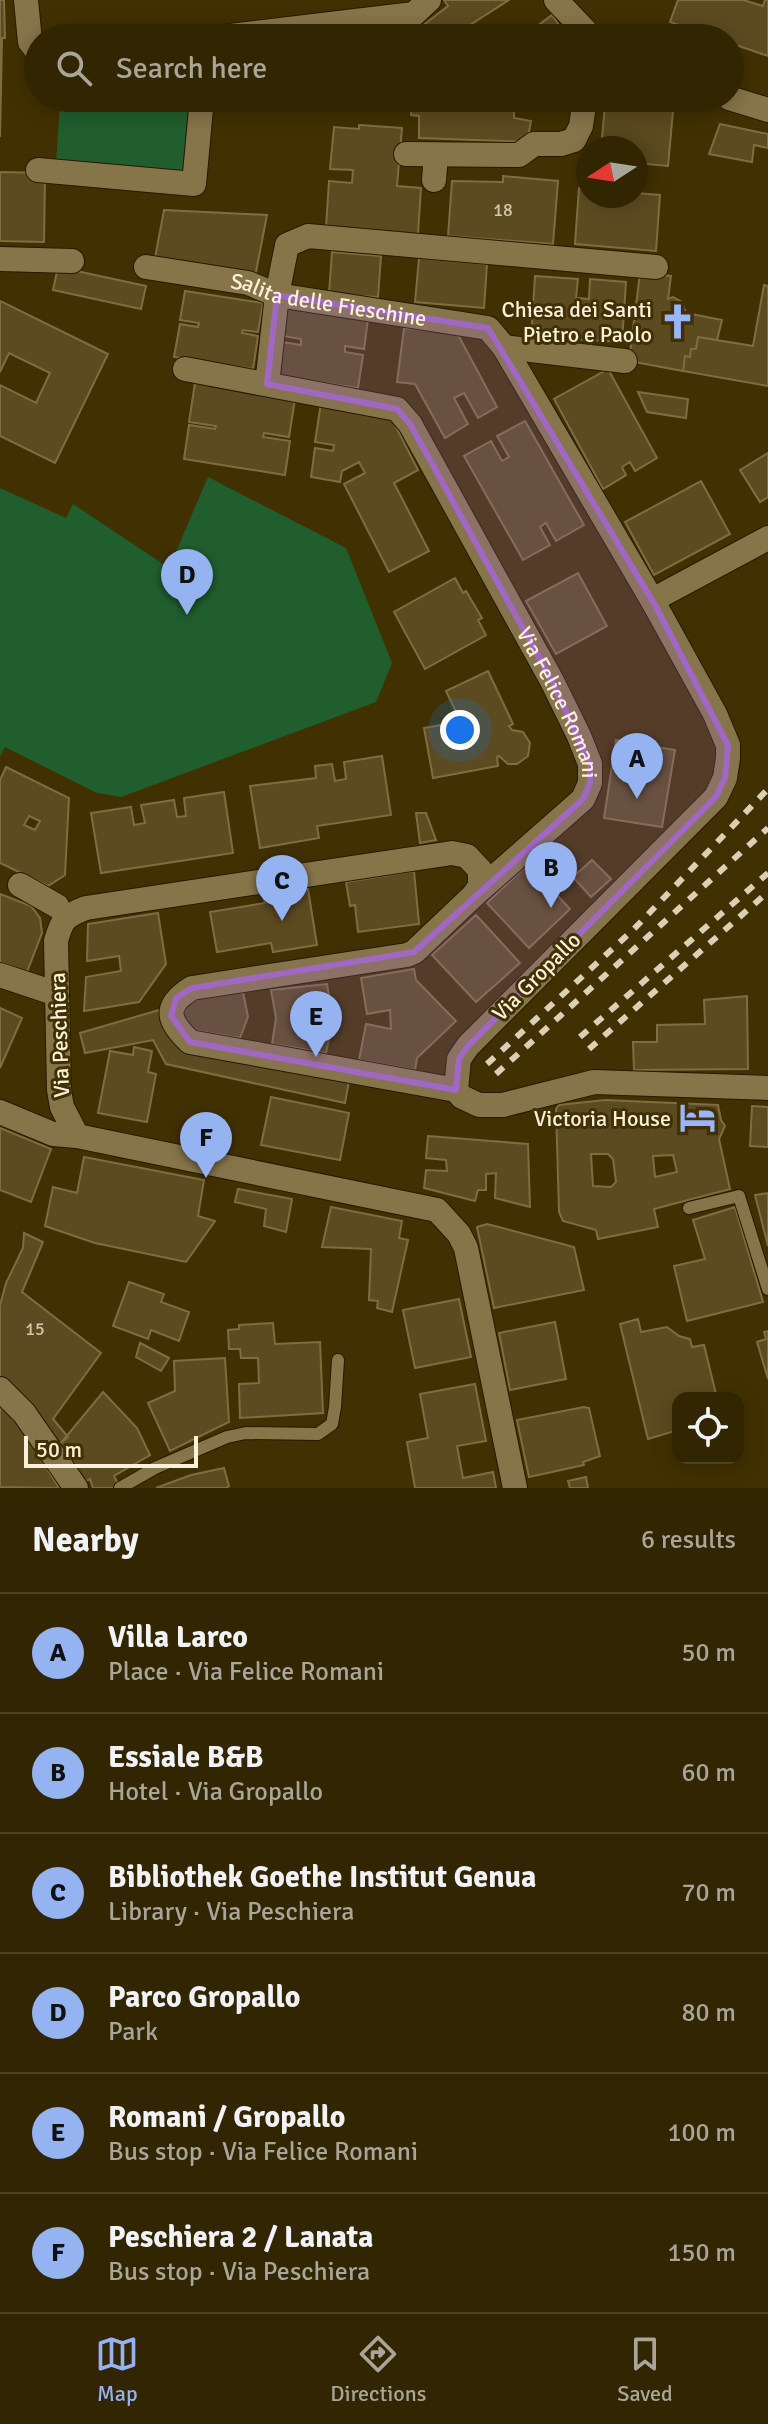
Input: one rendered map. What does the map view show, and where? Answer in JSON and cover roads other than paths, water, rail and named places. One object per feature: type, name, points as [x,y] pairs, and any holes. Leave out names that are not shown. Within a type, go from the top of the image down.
[{"type":"street","points":[[26,0],[28,24]]},
{"type":"street","points":[[331,24],[414,14],[429,0]]},
{"type":"street","points":[[556,0],[579,24]]},
{"type":"street","points":[[744,103],[768,110]]},
{"type":"street","points":[[38,170],[194,184],[201,112]]},
{"type":"street","points":[[406,154],[519,155],[534,144],[561,144],[574,140],[583,112]]},
{"type":"street","points":[[434,180],[436,155]]},
{"type":"street","points":[[267,384],[277,295],[287,245],[308,236],[428,239],[656,267]]},
{"type":"street","points":[[0,259],[72,261]]},
{"type":"street","name":"Salita delle Fieschine","points":[[146,267],[248,283],[277,295],[488,328],[504,347],[655,605]]},
{"type":"street","name":"Salita delle Fieschine","points":[[504,347],[625,361]]},
{"type":"street","name":"Via Felice Romani","points":[[185,369],[397,409],[410,424],[552,681],[585,750],[590,764],[590,783],[583,799],[474,895],[434,935],[407,955],[192,988],[176,998],[171,1016],[177,1029],[190,1042],[456,1090]]},
{"type":"street","points":[[655,605],[658,597],[768,538]]},
{"type":"street","name":"Via Gropallo","points":[[456,1090],[459,1059],[468,1046],[716,797],[725,778],[728,745],[715,714],[655,605]]},
{"type":"street","name":"Via Peschiera","points":[[77,1136],[62,1107],[59,1090],[56,941],[60,926],[68,915],[86,908],[452,853],[467,856],[480,870],[480,886],[474,895]]},
{"type":"street","points":[[20,885],[57,906]]},
{"type":"street","points":[[0,975],[57,994]]},
{"type":"street","points":[[456,1090],[462,1097],[479,1105],[503,1105],[594,1082],[768,1088]]},
{"type":"street","points":[[0,1112],[53,1134],[77,1136],[437,1210],[459,1234],[466,1248],[515,1488]]},
{"type":"street","points":[[0,1389],[24,1413],[76,1488]]},
{"type":"lane","points":[[689,1208],[739,1196],[768,1289]]},
{"type":"lane","points":[[120,1488],[155,1468],[227,1437],[258,1433],[318,1434],[332,1424],[338,1360]]},
{"type":"railway","points":[[487,1064],[633,930],[768,789]]},
{"type":"railway","points":[[496,1074],[768,828]]},
{"type":"railway","points":[[580,1037],[768,873]]},
{"type":"railway","points":[[589,1049],[768,892]]},
{"type":"place","name":"Chiesa dei Santi Pietro e Paolo","points":[[678,322]]},
{"type":"place","name":"Parco Gropallo","points":[[187,615]]},
{"type":"place","name":"Villa Larco","points":[[637,799]]},
{"type":"place","name":"Essiale B&B","points":[[551,908]]},
{"type":"place","name":"Bibliothek Goethe Institut Genua","points":[[282,921]]},
{"type":"place","name":"Romani / Gropallo","points":[[316,1057]]},
{"type":"place","name":"Victoria House","points":[[697,1118]]},
{"type":"place","name":"Peschiera 2 / Lanata","points":[[206,1178]]}]
